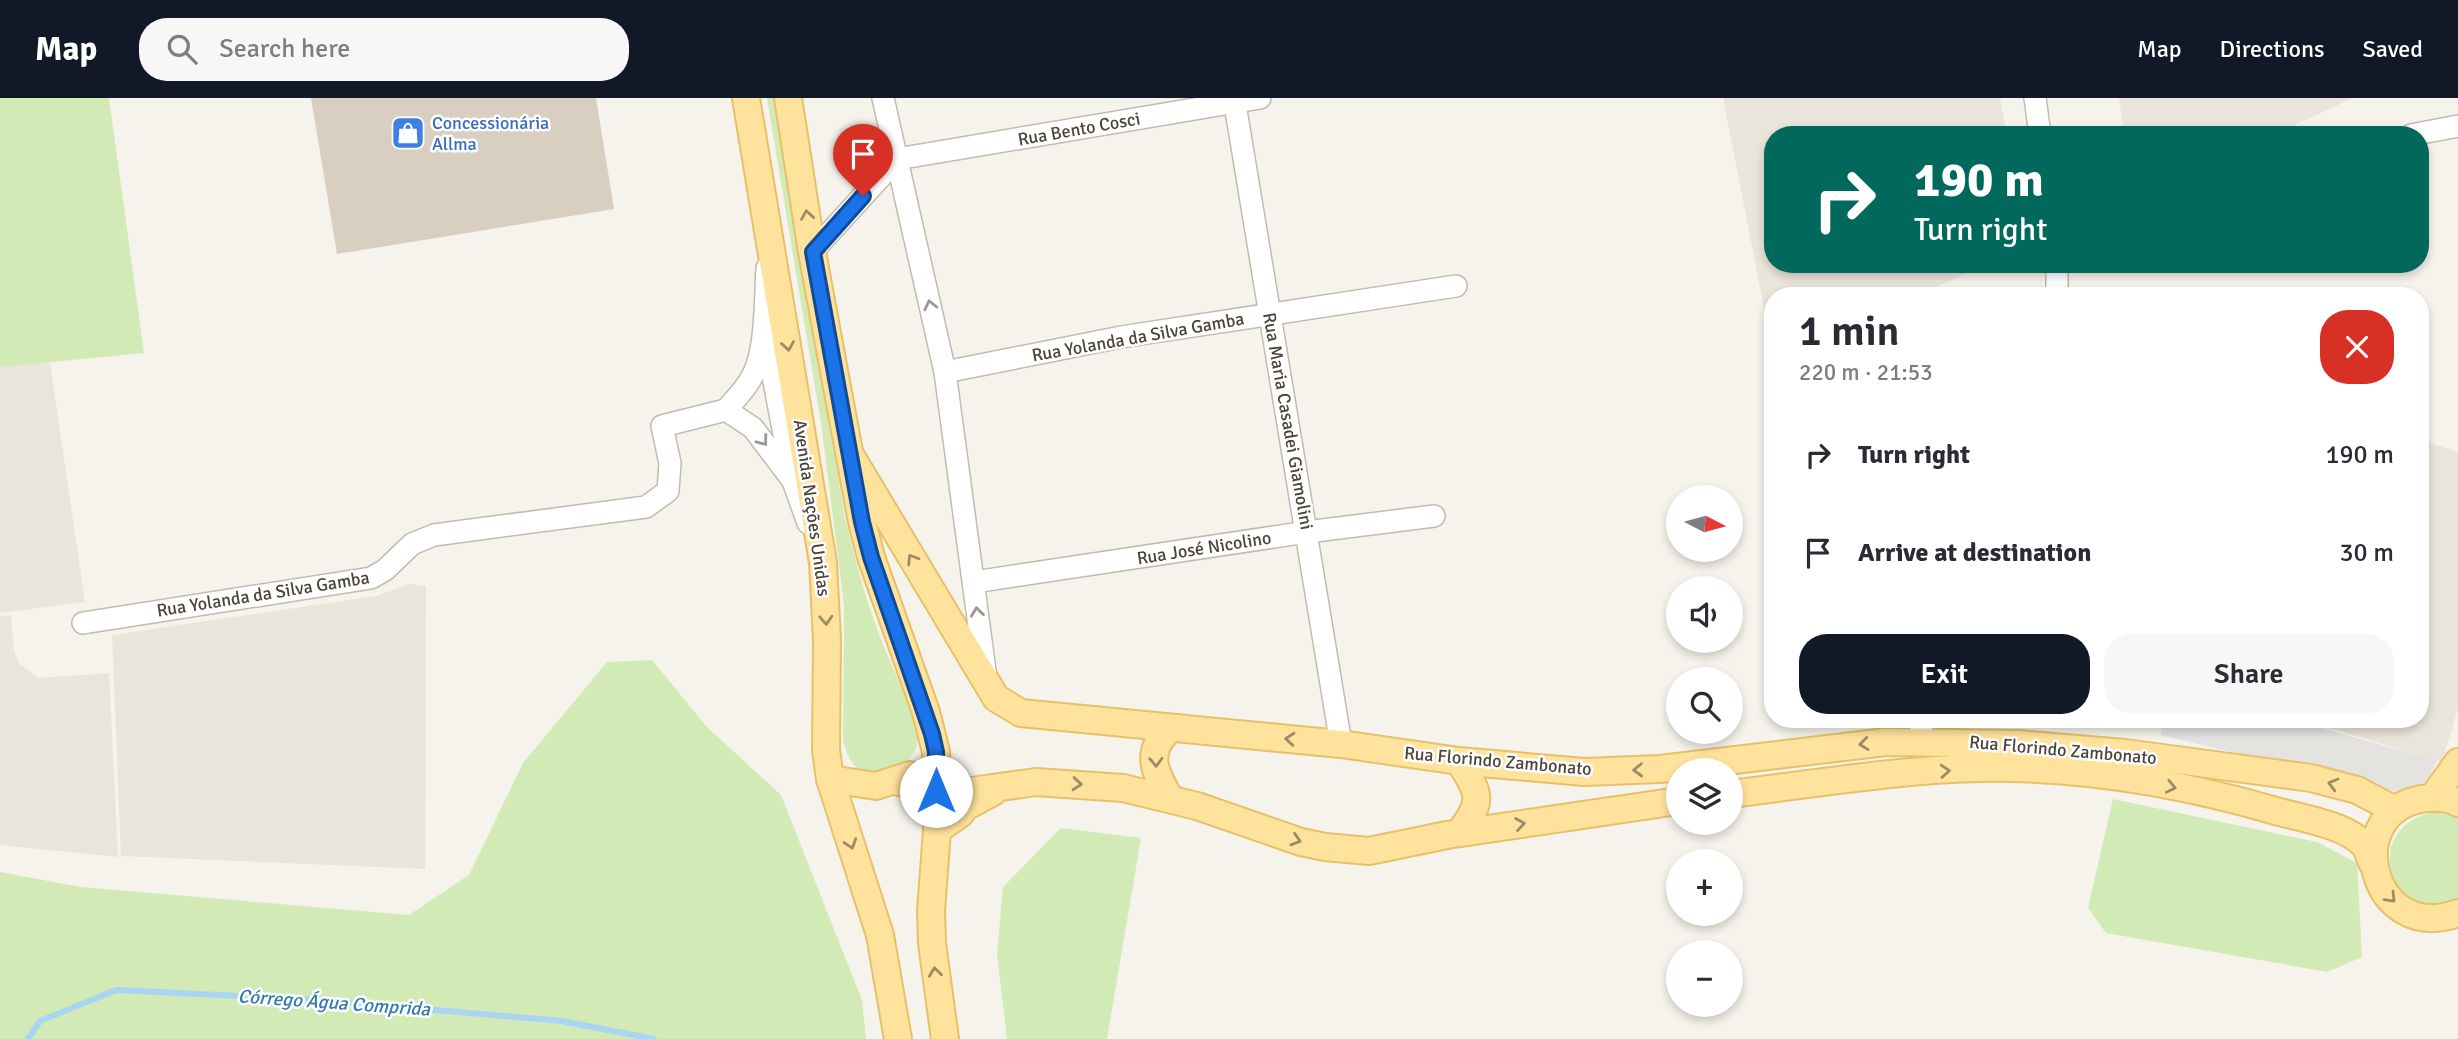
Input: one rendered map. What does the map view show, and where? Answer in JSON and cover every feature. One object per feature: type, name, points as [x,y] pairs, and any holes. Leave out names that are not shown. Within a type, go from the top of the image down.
[{"type":"main road","name":"Avenida Nações Unidas","points":[[746,98],[823,563],[827,640],[826,750],[830,779],[880,935],[898,1039]]},
{"type":"main road","points":[[788,98],[849,453],[871,557],[926,712],[936,752],[937,830],[931,911],[932,943],[946,1039]]},
{"type":"main road","name":"Rua Florindo Zambonato","points":[[849,453],[996,698],[1021,713],[1341,744],[1459,761],[1584,772],[1660,769],[1886,742],[1921,730],[2311,778],[2357,790],[2395,810]]},
{"type":"main road","points":[[1170,799],[1154,770],[1154,756],[1158,741],[1171,727]]},
{"type":"main road","points":[[830,779],[876,786],[919,771],[936,752]]},
{"type":"main road","points":[[1458,834],[1474,815],[1477,800],[1472,781],[1459,761]]},
{"type":"main road","points":[[2373,864],[2374,844],[2382,825],[2395,810],[2413,801],[2445,800],[2458,762]]},
{"type":"main road","name":"Rua Florindo Zambonato","points":[[1743,793],[1885,775],[1978,768],[2052,770],[2114,776],[2245,802],[2342,830],[2364,845],[2378,884],[2390,900],[2406,912],[2425,918],[2444,918],[2458,913]]},
{"type":"main road","points":[[895,781],[936,791],[964,792],[1036,782],[1123,788],[1197,806],[1301,842],[1368,851],[1458,834],[1666,803]]},
{"type":"main road","points":[[937,830],[960,814],[965,807],[994,792],[1036,782]]},
{"type":"street","points":[[883,98],[945,372],[986,680]]},
{"type":"street","name":"Rua Bento Cosci","points":[[897,159],[1234,100],[1260,98]]},
{"type":"street","points":[[2035,98],[2039,126]]},
{"type":"street","name":"Rua Maria Casadei Giamolini","points":[[1234,100],[1341,744]]},
{"type":"street","points":[[2429,132],[2458,126]]},
{"type":"street","points":[[813,252],[897,159]]},
{"type":"street","points":[[769,230],[764,327],[751,379],[726,410],[753,428],[793,481]]},
{"type":"street","name":"Rua Yolanda da Silva Gamba","points":[[945,372],[1121,337],[1456,286]]},
{"type":"street","points":[[764,327],[793,481],[823,563]]},
{"type":"street","name":"Rua Yolanda da Silva Gamba","points":[[83,623],[371,578],[385,570],[412,544],[434,535],[646,507],[668,491],[670,463],[662,426],[726,410]]},
{"type":"street","name":"Rua José Nicolino","points":[[974,582],[1307,532],[1434,516]]},
{"type":"shaded area","points":[[1723,98],[2000,98],[2005,126],[1764,126],[1764,273],[1967,273],[1936,287],[1764,287],[1764,308]]},
{"type":"shaded area","points":[[2119,98],[2353,98],[2292,126],[2123,126]]},
{"type":"shaded area","points":[[48,349],[85,602],[0,613],[0,356]]},
{"type":"shaded area","points":[[2429,443],[2458,452],[2458,709],[2442,762],[2330,728],[2429,728]]},
{"type":"shaded area","points":[[410,584],[426,586],[425,869],[121,856],[112,635],[376,596]]},
{"type":"shaded area","points":[[11,615],[14,650],[19,664],[38,678],[109,673],[118,857],[0,845],[0,617]]},
{"type":"shaded area","points":[[2162,728],[2320,728],[2437,760],[2427,781],[2402,793],[2160,735]]},
{"type":"green space","points":[[0,98],[109,98],[144,353],[0,367]]},
{"type":"green space","points":[[767,98],[774,98],[845,518],[871,613],[918,734],[911,757],[894,770],[883,773],[873,774],[854,765],[843,741],[844,604],[821,423]]},
{"type":"green space","points":[[652,660],[707,727],[781,795],[862,1000],[866,1039],[0,1039],[0,872],[81,887],[409,915],[469,875],[523,763],[607,662]]},
{"type":"green space","points":[[2113,799],[2317,842],[2357,863],[2362,957],[2327,972],[2106,933],[2088,908]]},
{"type":"green space","points":[[2435,812],[2458,818],[2458,900],[2434,904],[2414,899],[2399,887],[2391,871],[2390,853],[2397,835],[2411,821]]},
{"type":"green space","points":[[1061,828],[1141,838],[1107,1039],[1007,1039],[997,954],[1003,887]]},
{"type":"building","points":[[311,98],[596,98],[614,209],[337,254]]},
{"type":"waterway","name":"Córrego Água Comprida","points":[[28,1039],[40,1021],[116,990],[320,1000],[562,1021],[654,1039]]},
{"type":"place","name":"Concessionária Allma","points":[[408,133]]},
{"type":"route","points":[[863,196],[813,252],[862,522],[871,557],[926,712],[936,752],[936,791]]}]
